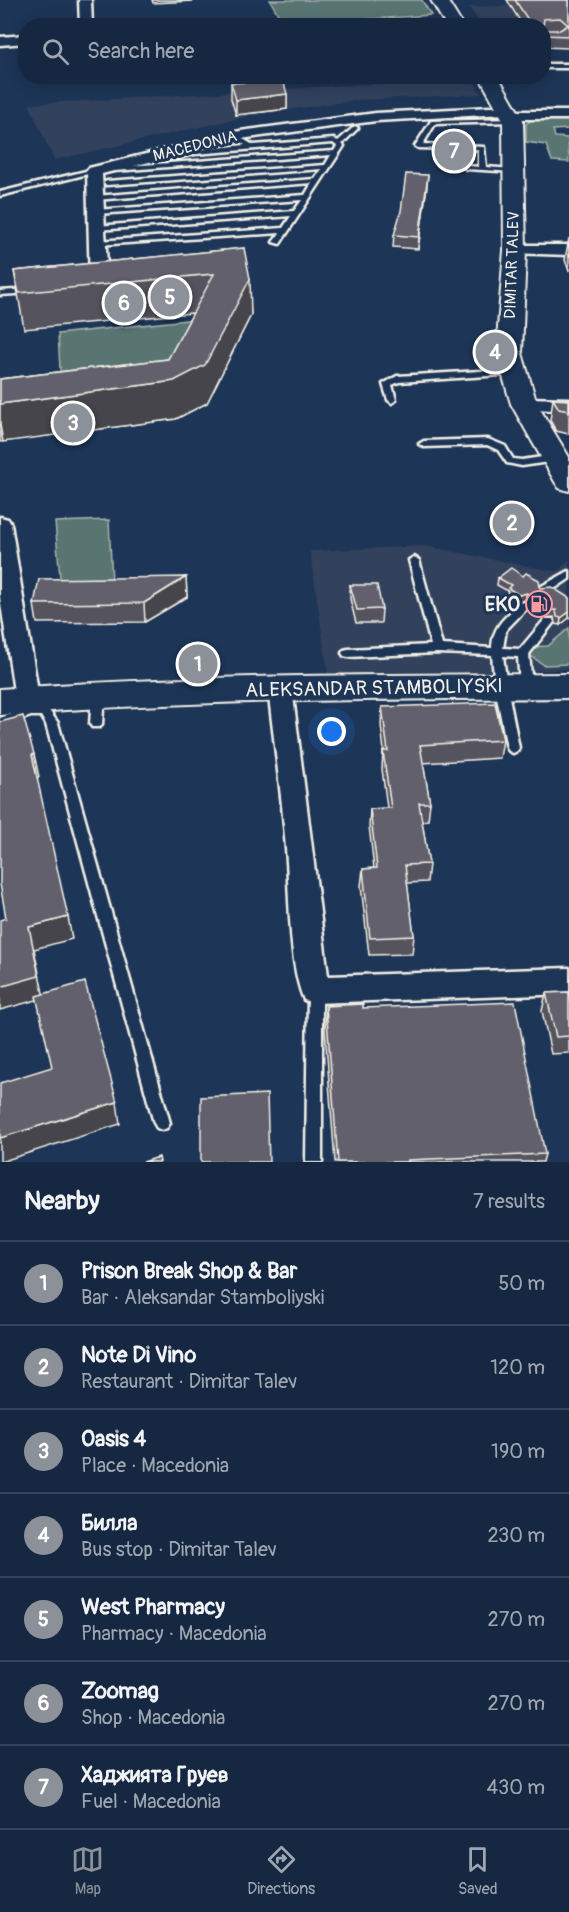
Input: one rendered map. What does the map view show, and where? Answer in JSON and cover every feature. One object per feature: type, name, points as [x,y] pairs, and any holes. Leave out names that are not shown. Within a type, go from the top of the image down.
[{"type":"street","points":[[85,0],[86,18]]},
{"type":"street","points":[[439,0],[450,18]]},
{"type":"street","points":[[0,41],[18,40]]},
{"type":"street","points":[[493,84],[511,115]]},
{"type":"street","name":"DIMITAR TALEV","points":[[511,115],[515,250],[509,353],[524,404],[562,470]]},
{"type":"street","name":"MACEDONIA","points":[[94,171],[235,136],[376,117],[569,115]]},
{"type":"street","points":[[93,286],[96,220],[94,171]]},
{"type":"street","points":[[515,250],[569,250]]},
{"type":"street","points":[[524,404],[569,405]]},
{"type":"street","points":[[0,524],[19,704]]},
{"type":"street","name":"ALEKSANDAR STAMBOLIYSKI","points":[[19,704],[97,709],[280,688],[569,686]]},
{"type":"street","points":[[280,688],[300,848],[307,940],[315,990],[569,981]]},
{"type":"lane","points":[[551,66],[569,66]]},
{"type":"lane","points":[[483,169],[482,148],[418,146],[433,122],[511,115]]},
{"type":"lane","points":[[338,144],[355,128]]},
{"type":"lane","points":[[320,130],[326,141]]},
{"type":"lane","points":[[293,133],[298,143]]},
{"type":"lane","points":[[235,136],[252,147]]},
{"type":"lane","points":[[277,242],[341,146],[334,141],[267,142],[252,147],[195,152],[114,169],[336,153]]},
{"type":"lane","points":[[107,183],[327,167]]},
{"type":"lane","points":[[468,168],[513,171]]},
{"type":"lane","points":[[0,194],[94,171]]},
{"type":"lane","points":[[96,220],[317,181]]},
{"type":"lane","points":[[96,220],[307,197]]},
{"type":"lane","points":[[96,220],[296,213]]},
{"type":"lane","points":[[96,220],[284,230]]},
{"type":"lane","points":[[0,293],[44,290]]},
{"type":"lane","points":[[392,400],[387,384],[397,379],[514,372]]},
{"type":"lane","points":[[424,444],[488,442],[502,448],[510,461],[562,470]]},
{"type":"lane","points":[[414,560],[437,649]]},
{"type":"lane","points":[[544,590],[569,574]]},
{"type":"lane","points":[[513,686],[499,650],[501,628],[524,606]]},
{"type":"lane","points":[[513,748],[513,686],[523,653],[549,622]]},
{"type":"lane","points":[[348,653],[437,649],[499,650],[523,653]]},
{"type":"lane","points":[[0,723],[19,704],[44,712],[52,723],[162,1123]]},
{"type":"lane","points":[[314,1162],[315,990]]},
{"type":"shaded area","points":[[569,4],[569,22],[551,23],[551,18],[477,18],[469,7]]},
{"type":"shaded area","points":[[370,84],[475,84],[481,94],[358,100],[258,114],[54,160],[29,104]]},
{"type":"shaded area","points":[[425,546],[557,572],[569,560],[569,669],[329,680],[310,551]]},
{"type":"green space","points":[[270,0],[422,0],[431,15],[387,18],[280,18]]},
{"type":"green space","points":[[535,118],[569,119],[569,129],[553,130],[555,137],[568,138],[569,162],[552,161],[546,145],[526,142],[526,124]]},
{"type":"green space","points":[[197,319],[163,389],[62,404],[58,334]]},
{"type":"green space","points":[[109,520],[112,582],[61,588],[55,522]]},
{"type":"green space","points":[[569,628],[569,664],[544,665],[528,654],[531,647],[548,646]]},
{"type":"building","points":[[515,0],[569,0],[569,36],[551,35],[551,30],[560,30],[568,25],[560,18],[527,18]]},
{"type":"building","points":[[231,84],[284,84],[287,94],[236,100]]},
{"type":"building","points":[[406,174],[428,175],[419,237],[394,235],[401,211]]},
{"type":"building","points":[[244,248],[250,279],[205,365],[174,381],[0,404],[0,379],[168,359],[214,274],[19,293],[14,271]]},
{"type":"building","points":[[553,399],[569,400],[569,411],[559,409]]},
{"type":"building","points":[[511,568],[523,576],[526,573],[539,580],[540,588],[552,587],[569,598],[569,612],[561,618],[557,617],[556,610],[544,611],[530,602],[532,599],[527,593],[519,595],[508,588],[511,585],[498,578]]},
{"type":"building","points":[[186,577],[144,603],[34,604],[39,579]]},
{"type":"building","points":[[350,585],[377,585],[382,609],[357,610]]},
{"type":"building","points":[[495,703],[503,740],[420,745],[430,803],[419,803],[429,864],[405,865],[414,936],[370,938],[363,869],[377,868],[370,809],[391,808],[383,751],[388,751],[382,707]]},
{"type":"building","points":[[23,716],[34,754],[32,755],[68,917],[29,927],[39,976],[0,987],[0,920],[6,918],[0,884],[0,722]]},
{"type":"building","points":[[85,982],[117,1102],[0,1138],[0,1083],[52,1067],[36,996]]},
{"type":"building","points":[[569,992],[569,1036],[556,1037],[546,993]]},
{"type":"building","points":[[515,1002],[545,1154],[408,1160],[408,1162],[338,1162],[326,1006],[363,1004],[363,1008]]},
{"type":"building","points":[[267,1094],[269,1162],[201,1162],[201,1097]]},
{"type":"building","points":[[159,1157],[160,1162],[143,1162]]},
{"type":"place","name":"Хаджията Груев","points":[[454,151]]},
{"type":"place","name":"West Pharmacy","points":[[170,297]]},
{"type":"place","name":"Zoomag","points":[[124,303]]},
{"type":"place","name":"Билла","points":[[495,352]]},
{"type":"place","name":"Oasis 4","points":[[73,423]]},
{"type":"place","name":"Note Di Vino","points":[[512,523]]},
{"type":"place","name":"EKO","points":[[539,604]]},
{"type":"place","name":"Prison Break Shop & Bar","points":[[198,664]]}]
